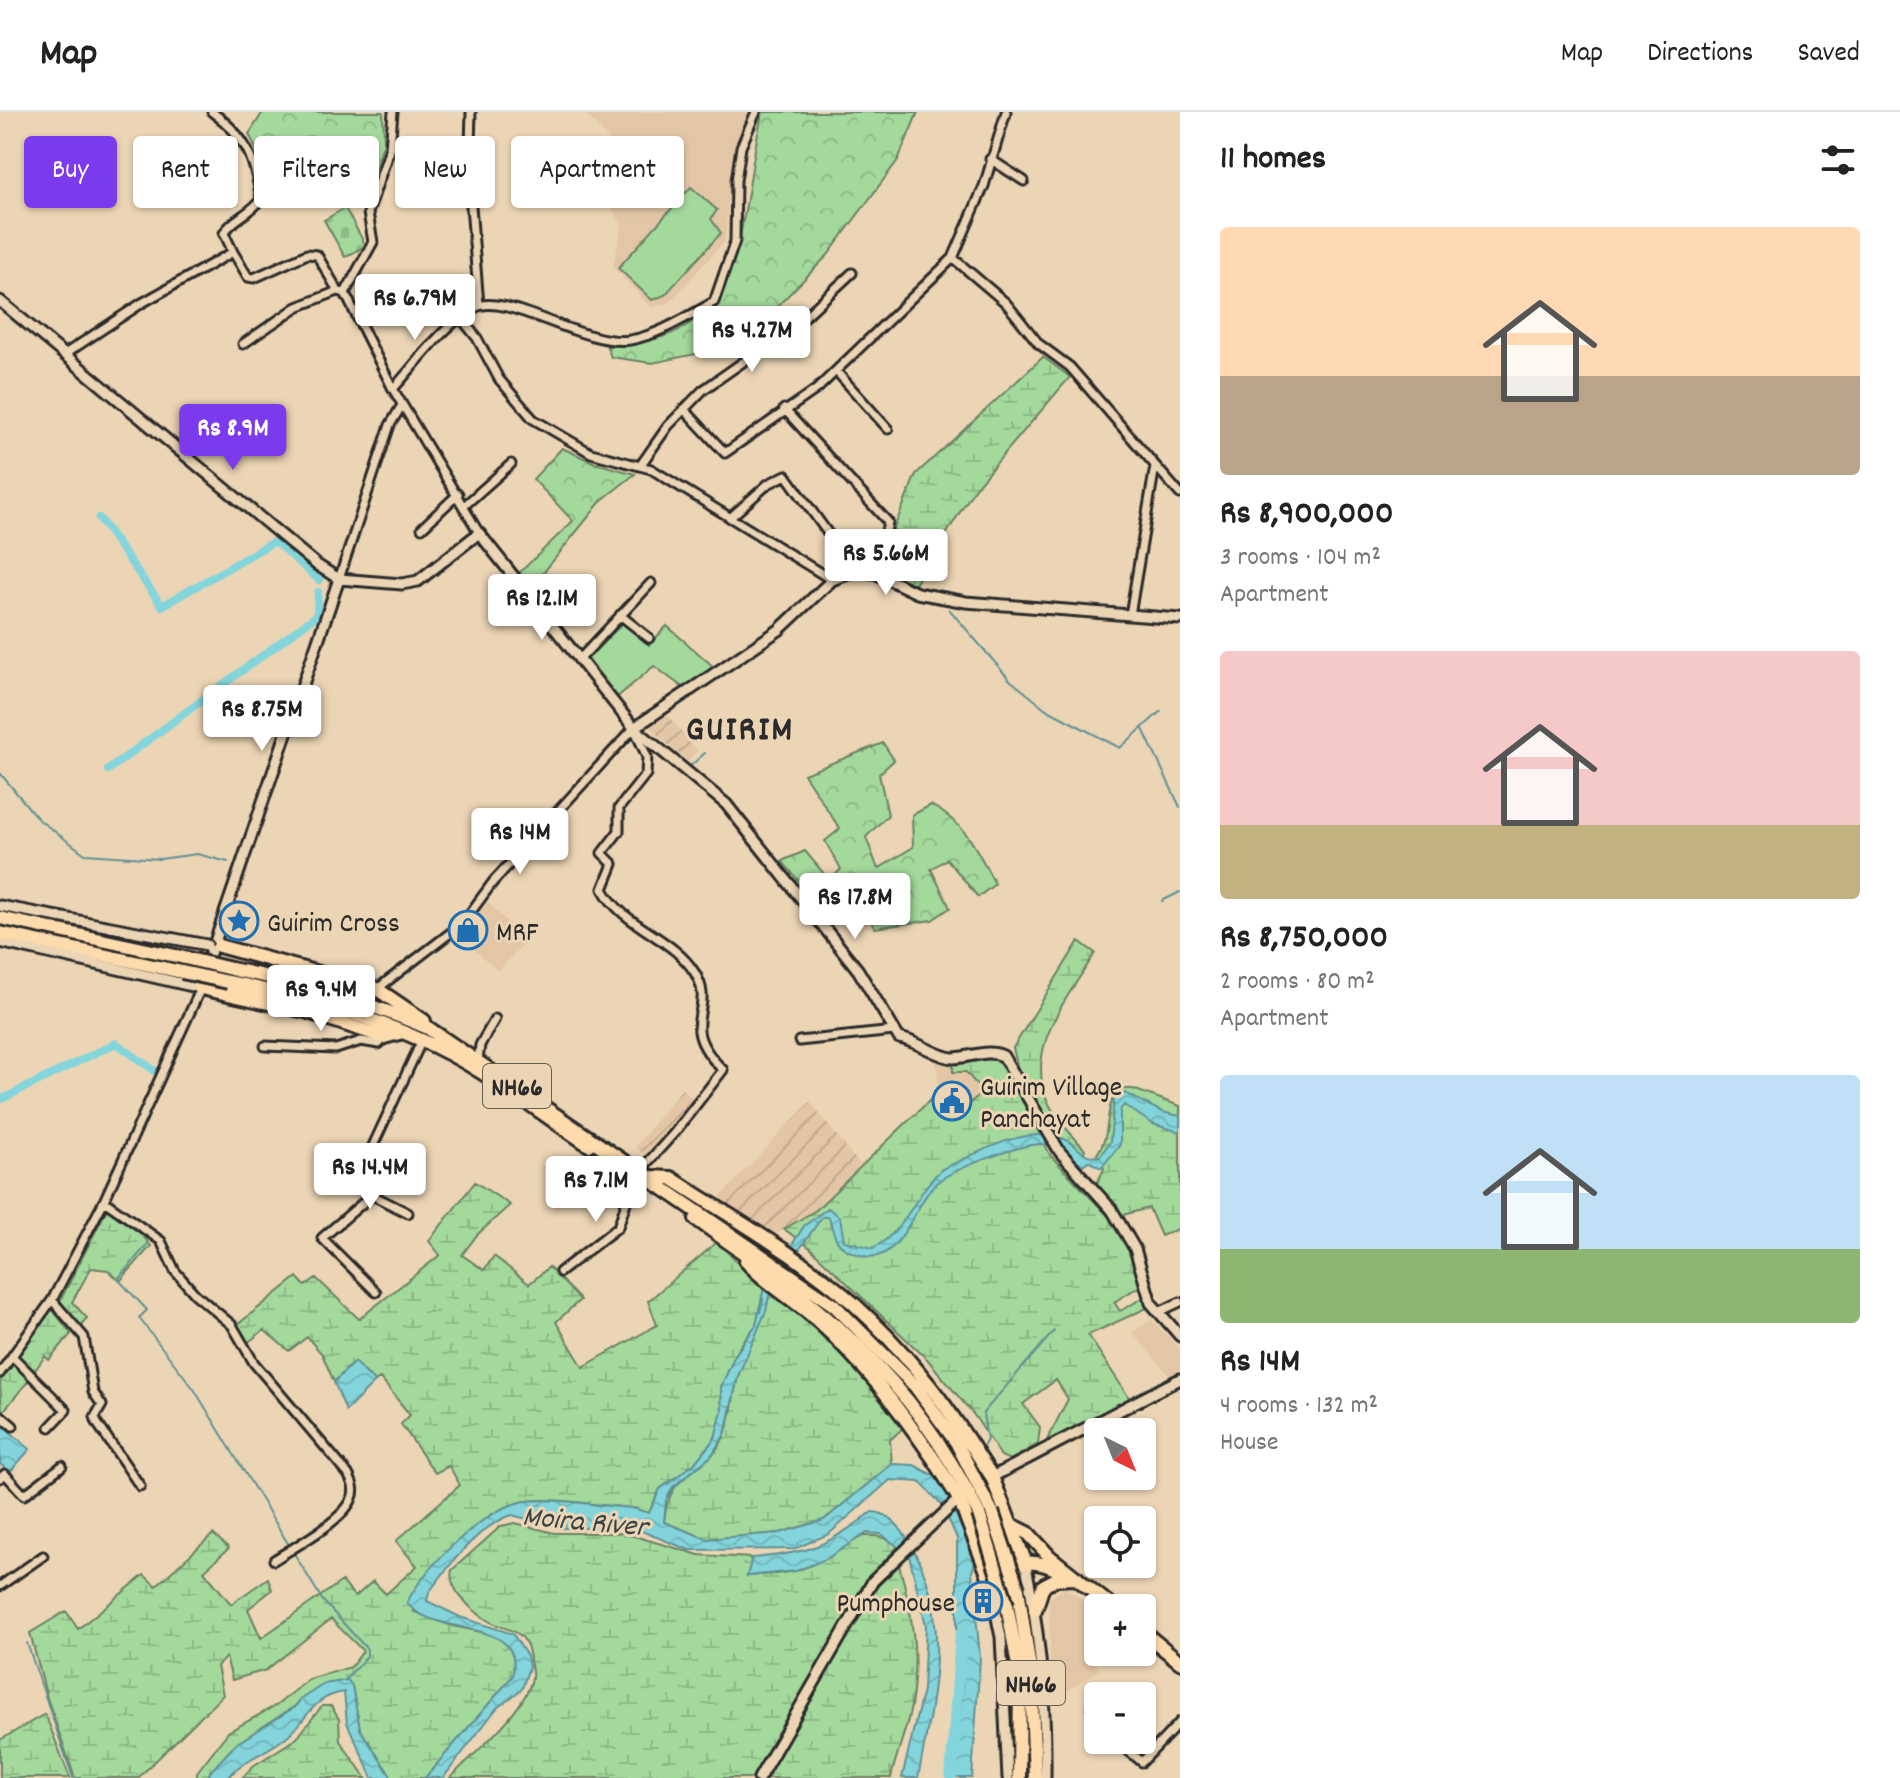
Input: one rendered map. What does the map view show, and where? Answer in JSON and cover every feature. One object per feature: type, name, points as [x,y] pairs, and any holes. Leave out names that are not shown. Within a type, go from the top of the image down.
[{"type":"main road","name":"NH66","points":[[0,918],[314,986],[381,1008],[478,1061],[641,1175],[827,1315],[894,1382],[942,1445],[985,1513],[1020,1677],[1019,1778]]},
{"type":"main road","name":"NH66","points":[[0,933],[282,993],[403,1032],[425,1034],[821,1295],[864,1332],[915,1386],[940,1420],[985,1513],[1018,1589],[1031,1676],[1035,1778]]},
{"type":"main road","points":[[213,945],[377,989],[421,1018],[425,1034]]},
{"type":"main road","points":[[201,988],[305,1011],[386,1037],[403,1032]]},
{"type":"main road","points":[[641,1175],[671,1178],[786,1253],[852,1303],[888,1339],[953,1417],[981,1460],[1014,1526],[1025,1561]]},
{"type":"main road","points":[[735,1246],[760,1278],[779,1289],[862,1364],[947,1480],[976,1540],[988,1574],[1025,1561],[1041,1562],[1077,1578]]},
{"type":"main road","points":[[994,1482],[1028,1533]]},
{"type":"main road","points":[[976,1540],[1014,1526],[1028,1533],[1097,1594]]},
{"type":"main road","points":[[1035,1610],[1043,1586],[1056,1579],[1077,1578]]},
{"type":"main road","points":[[1156,1642],[1180,1662]]},
{"type":"street","points":[[212,112],[238,130],[256,167],[261,199],[255,208],[229,225],[224,233],[248,277],[254,278],[307,254],[317,255],[479,533],[579,660],[634,728],[726,804],[858,970],[899,1038],[919,1042],[952,1058],[996,1052],[1003,1056],[1060,1152],[1112,1210],[1135,1249],[1151,1303],[1180,1336]]},
{"type":"street","points":[[243,344],[297,307],[341,292],[373,242],[368,213],[390,148],[393,112]]},
{"type":"street","points":[[471,112],[469,181],[479,305]]},
{"type":"street","points":[[393,389],[461,318],[479,305],[507,306],[576,334],[628,340],[662,329],[714,302],[735,241],[736,181],[741,147],[756,112]]},
{"type":"street","points":[[684,409],[725,453],[784,409],[817,389],[953,258],[984,186],[1006,112]]},
{"type":"street","points":[[990,159],[1024,181]]},
{"type":"street","points":[[65,354],[142,303],[233,252]]},
{"type":"street","points":[[953,258],[1006,303],[1039,344],[1070,367],[1180,494]]},
{"type":"street","points":[[640,466],[684,409],[703,390],[797,324],[852,273]]},
{"type":"street","points":[[0,301],[317,565],[339,579],[402,584],[418,581],[479,533]]},
{"type":"street","points":[[461,318],[477,338],[499,379],[533,419],[591,453],[651,469],[832,580]]},
{"type":"street","points":[[836,371],[888,429]]},
{"type":"street","points":[[0,1373],[52,1300],[104,1201],[201,988],[390,425],[402,405]]},
{"type":"street","points":[[377,989],[462,924],[493,882],[634,728],[779,630],[832,580],[855,571],[884,541],[888,522],[784,409]]},
{"type":"street","points":[[464,506],[511,464]]},
{"type":"street","points":[[1130,615],[1155,466]]},
{"type":"street","points":[[730,518],[768,484],[786,475],[855,571],[875,573],[917,593],[966,602],[1180,619]]},
{"type":"street","points":[[422,528],[458,494]]},
{"type":"street","points":[[579,660],[651,583]]},
{"type":"street","points":[[620,615],[649,638]]},
{"type":"street","points":[[560,1272],[618,1227],[641,1175],[723,1070],[706,1054],[697,1037],[702,992],[694,971],[612,906],[603,889],[613,864],[602,853],[619,831],[619,808],[646,774],[647,757],[634,728]]},
{"type":"street","points":[[0,906],[213,945]]},
{"type":"street","points":[[0,942],[201,988]]},
{"type":"street","points":[[478,1061],[480,1045],[495,1019]]},
{"type":"street","points":[[799,1041],[894,1031]]},
{"type":"street","points":[[358,1178],[425,1034]]},
{"type":"street","points":[[265,1046],[336,1049],[361,1041],[379,1044],[386,1037]]},
{"type":"street","points":[[331,1154],[372,1195],[408,1213]]},
{"type":"street","points":[[372,1195],[322,1238],[376,1292]]},
{"type":"street","points":[[104,1201],[161,1241],[175,1271],[195,1294],[232,1325],[254,1363],[348,1474],[354,1488],[352,1500],[336,1518],[274,1560]]},
{"type":"street","points":[[52,1300],[84,1337],[93,1392],[102,1405],[95,1417],[97,1423],[140,1486]]},
{"type":"street","points":[[1159,1312],[1180,1302]]},
{"type":"street","points":[[12,1356],[66,1410],[50,1427]]},
{"type":"street","points":[[994,1482],[1180,1379]]},
{"type":"street","points":[[0,1415],[13,1426]]},
{"type":"street","points":[[0,1478],[5,1474],[24,1495],[62,1466]]},
{"type":"street","points":[[759,1778],[873,1581],[956,1501]]},
{"type":"street","points":[[0,1586],[43,1556]]},
{"type":"street","points":[[1025,1561],[1035,1610],[1046,1717],[1045,1778]]},
{"type":"street","points":[[988,1574],[1001,1637],[1008,1778]]},
{"type":"street","points":[[1156,1747],[1180,1722]]},
{"type":"street","points":[[1133,1754],[1142,1762],[1150,1754]]},
{"type":"shaded area","points":[[584,112],[752,112],[733,156],[725,241],[669,303],[651,308],[613,267],[622,225],[612,208],[684,208],[684,136],[606,136]]},
{"type":"shaded area","points":[[665,712],[697,750],[688,762],[648,726]]},
{"type":"shaded area","points":[[487,902],[527,941],[498,971],[458,935]]},
{"type":"shaded area","points":[[936,1061],[953,1061],[983,1091],[950,1119],[932,1098],[939,1091]]},
{"type":"shaded area","points":[[682,1089],[697,1102],[648,1155],[634,1148]]},
{"type":"shaded area","points":[[810,1102],[860,1165],[816,1210],[767,1239],[714,1203]]},
{"type":"shaded area","points":[[1152,1320],[1180,1349],[1180,1375],[1172,1379],[1132,1332]]},
{"type":"shaded area","points":[[1065,1588],[1084,1600],[1084,1666],[1096,1666],[1100,1670],[1051,1701],[1049,1599]]},
{"type":"green space","points":[[263,112],[383,112],[384,142],[379,157],[379,136],[254,136],[254,144],[249,134]]},
{"type":"green space","points":[[763,112],[918,112],[898,160],[828,255],[739,345],[652,363],[611,357],[607,347],[662,337],[691,322],[713,300],[728,273],[738,241]]},
{"type":"green space","points":[[691,187],[717,210],[711,219],[721,233],[665,295],[652,300],[618,268],[672,208],[684,208],[684,195]]},
{"type":"green space","points":[[345,208],[366,246],[345,257],[324,220]]},
{"type":"green space","points":[[1043,357],[1070,377],[975,488],[914,586],[867,565],[888,543],[916,474]]},
{"type":"green space","points":[[562,448],[595,463],[635,474],[602,500],[532,587],[516,576],[573,521],[533,479]]},
{"type":"green space","points":[[624,622],[649,645],[667,626],[715,668],[685,689],[654,666],[615,699],[585,661]]},
{"type":"green space","points":[[883,743],[894,760],[879,774],[888,815],[866,837],[878,869],[913,847],[912,815],[931,805],[962,829],[995,884],[978,897],[947,859],[931,869],[950,908],[932,920],[875,928],[859,902],[831,919],[782,861],[805,851],[830,881],[841,869],[825,841],[840,829],[804,774]]},
{"type":"green space","points":[[1079,941],[1095,953],[1061,1007],[1044,1045],[1041,1065],[1042,1085],[1050,1106],[1085,1150],[1076,1162],[1020,1078],[1013,1048]]},
{"type":"green space","points":[[981,1057],[998,1059],[1006,1067],[1050,1155],[1111,1219],[1129,1249],[1140,1286],[1114,1302],[1120,1311],[1143,1298],[1147,1308],[1088,1335],[1130,1399],[1093,1418],[1084,1418],[1084,1423],[1046,1442],[1068,1399],[1056,1380],[1023,1404],[1040,1427],[1038,1444],[1010,1460],[1001,1456],[974,1415],[928,1360],[809,1247],[784,1229],[816,1210],[932,1098],[950,1119],[983,1092],[966,1072],[953,1072],[953,1061]]},
{"type":"green space","points":[[1119,1089],[1133,1089],[1180,1106],[1180,1228],[1161,1236],[1149,1208],[1119,1216],[1096,1185],[1104,1169],[1097,1154],[1105,1138],[1111,1105]]},
{"type":"green space","points":[[475,1182],[510,1205],[477,1235],[462,1255],[484,1270],[494,1256],[529,1284],[549,1267],[580,1300],[556,1322],[583,1367],[657,1325],[648,1301],[717,1242],[764,1288],[756,1325],[740,1346],[721,1387],[722,1411],[715,1438],[694,1464],[660,1489],[649,1513],[632,1508],[533,1500],[486,1518],[457,1545],[413,1611],[506,1643],[512,1651],[514,1662],[512,1677],[425,1778],[392,1778],[360,1729],[352,1686],[301,1699],[236,1744],[210,1772],[209,1778],[197,1778],[197,1772],[228,1732],[277,1705],[309,1679],[351,1667],[363,1651],[331,1619],[266,1670],[232,1680],[226,1657],[217,1666],[223,1695],[138,1778],[75,1778],[47,1698],[30,1633],[66,1611],[78,1629],[144,1575],[156,1586],[213,1534],[229,1548],[204,1571],[231,1604],[268,1578],[272,1590],[248,1609],[261,1638],[342,1581],[355,1597],[373,1581],[386,1594],[417,1566],[396,1541],[460,1485],[449,1466],[435,1473],[401,1424],[410,1415],[380,1378],[375,1382],[354,1362],[334,1382],[322,1354],[307,1337],[289,1351],[264,1330],[246,1344],[237,1325],[297,1277],[305,1286],[316,1278],[359,1319],[440,1255],[429,1241]]},
{"type":"green space","points":[[107,1209],[139,1231],[151,1246],[120,1281],[108,1270],[91,1268],[72,1302],[87,1318],[80,1326],[59,1303]]},
{"type":"green space","points":[[770,1291],[854,1362],[905,1426],[890,1440],[892,1464],[824,1520],[780,1533],[707,1539],[664,1522],[667,1504],[673,1490],[709,1458],[725,1434],[739,1373]]},
{"type":"green space","points":[[52,1309],[71,1334],[49,1360],[45,1356],[34,1372],[18,1354]]},
{"type":"green space","points":[[13,1363],[29,1380],[2,1413],[0,1382]]},
{"type":"green space","points":[[515,1523],[554,1533],[624,1533],[699,1555],[752,1558],[748,1576],[798,1570],[858,1538],[883,1538],[899,1545],[866,1582],[752,1778],[450,1778],[509,1718],[528,1691],[532,1678],[525,1640],[472,1609],[456,1590],[451,1577],[452,1570],[501,1526]]},
{"type":"green space","points":[[899,1565],[911,1617],[914,1670],[909,1715],[891,1778],[765,1778],[873,1591]]},
{"type":"green space","points":[[322,1706],[331,1706],[339,1719],[340,1741],[366,1778],[242,1778],[253,1766],[297,1738]]},
{"type":"green space","points":[[45,1714],[70,1778],[0,1778],[0,1740]]},
{"type":"water","points":[[1125,1093],[1162,1112],[1180,1116],[1180,1132],[1153,1124],[1124,1105],[1120,1110],[1120,1145],[1101,1168],[1088,1161],[1083,1165],[1058,1148],[1046,1144],[984,1159],[933,1186],[895,1245],[874,1257],[860,1255],[841,1246],[829,1217],[822,1217],[770,1291],[766,1311],[738,1376],[725,1434],[711,1456],[673,1487],[666,1500],[664,1522],[707,1539],[780,1533],[824,1520],[892,1464],[914,1465],[938,1478],[958,1512],[976,1558],[972,1572],[980,1657],[972,1778],[954,1778],[963,1686],[957,1627],[957,1538],[942,1505],[920,1482],[890,1480],[829,1534],[794,1549],[689,1550],[634,1528],[562,1528],[512,1515],[487,1528],[455,1558],[429,1592],[427,1601],[460,1617],[513,1634],[527,1656],[529,1667],[522,1689],[497,1708],[443,1778],[425,1778],[512,1677],[513,1658],[506,1645],[493,1636],[420,1614],[407,1603],[427,1573],[458,1540],[494,1513],[527,1501],[632,1508],[649,1513],[660,1489],[694,1464],[715,1438],[722,1411],[721,1387],[735,1355],[756,1325],[764,1288],[804,1226],[828,1208],[840,1217],[844,1241],[873,1248],[894,1232],[942,1169],[985,1149],[1015,1138],[1046,1135],[1067,1140],[1089,1155],[1100,1156],[1110,1142],[1114,1099]]},
{"type":"water","points":[[354,1362],[375,1382],[346,1411],[334,1382]]},
{"type":"water","points":[[0,1423],[30,1449],[10,1472],[0,1464]]},
{"type":"water","points":[[872,1512],[889,1518],[902,1531],[923,1570],[932,1598],[936,1628],[934,1688],[918,1778],[902,1778],[923,1690],[926,1625],[909,1555],[881,1534],[867,1533],[826,1559],[796,1571],[747,1576],[752,1558],[788,1554],[816,1546],[829,1541]]},
{"type":"water","points":[[348,1680],[352,1686],[360,1729],[392,1778],[373,1778],[347,1723],[344,1692],[317,1704],[285,1738],[228,1778],[209,1778],[210,1772],[236,1744],[295,1707],[301,1699],[324,1684]]},
{"type":"waterway","points":[[99,518],[162,606],[275,541],[319,580]]},
{"type":"waterway","points":[[108,770],[317,615],[318,592]]},
{"type":"waterway","points":[[949,609],[1010,680],[1046,709],[1120,748],[1161,711]]},
{"type":"waterway","points":[[1143,729],[1180,807]]},
{"type":"waterway","points":[[689,767],[705,753]]},
{"type":"waterway","points":[[0,773],[38,819],[85,854],[160,859],[197,854],[228,862]]},
{"type":"waterway","points":[[1162,901],[1180,892]]},
{"type":"waterway","points":[[0,1100],[116,1043],[155,1071]]},
{"type":"waterway","points":[[147,1245],[118,1279],[147,1310],[139,1318],[194,1389],[323,1601],[367,1649],[367,1656],[344,1681]]},
{"type":"waterway","points":[[760,1312],[763,1299]]},
{"type":"waterway","points":[[981,1450],[987,1440],[983,1413],[1054,1331]]},
{"type":"waterway","points":[[671,1490],[696,1468]]},
{"type":"waterway","name":"Moira River","points":[[951,1778],[961,1635]]},
{"type":"waterway","points":[[27,1643],[73,1778]]},
{"type":"place","name":"Guirim Cross","points":[[239,921]]},
{"type":"place","name":"MRF","points":[[468,930]]},
{"type":"place","name":"Guirim Village Panchayat","points":[[952,1101]]},
{"type":"place","name":"Pumphouse","points":[[983,1601]]},
{"type":"district","name":"GUIRIM","points":[[740,726]]}]
